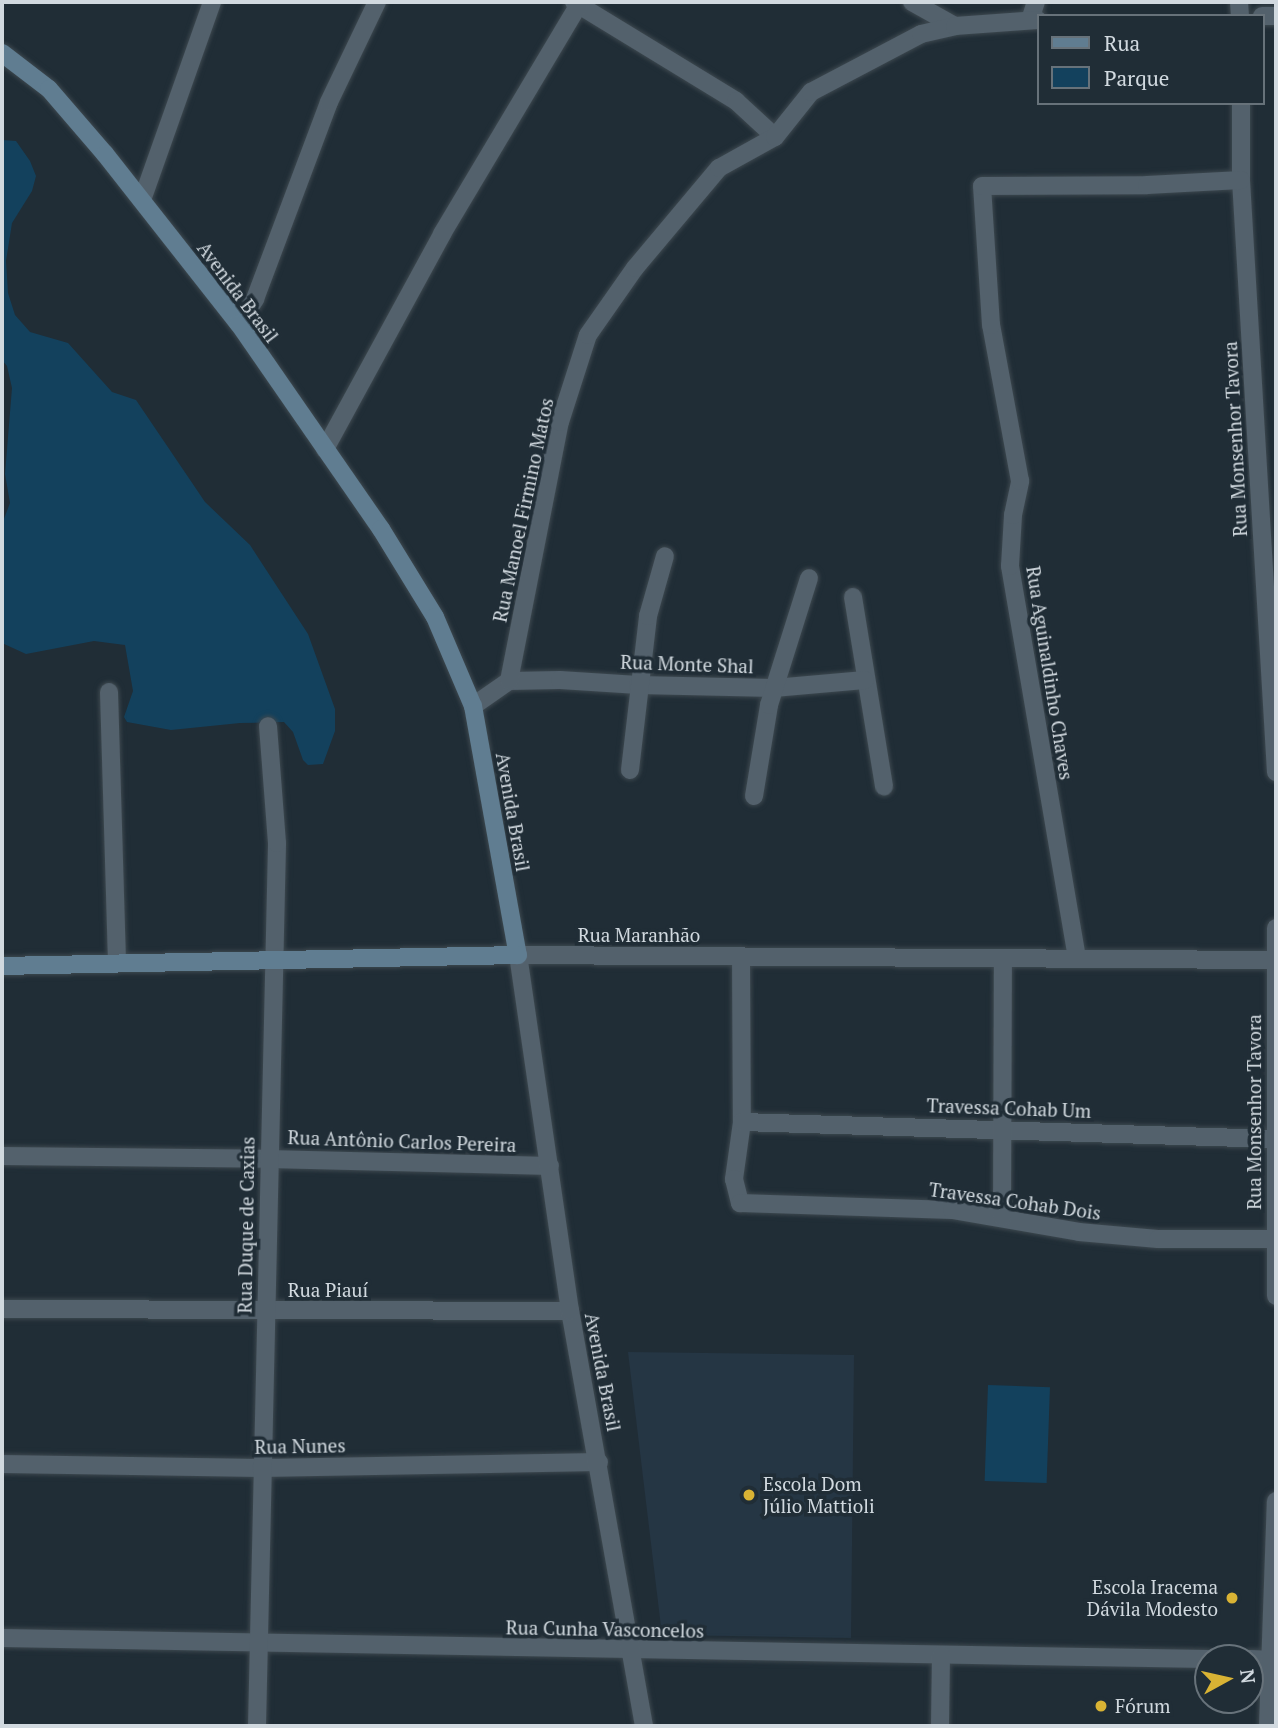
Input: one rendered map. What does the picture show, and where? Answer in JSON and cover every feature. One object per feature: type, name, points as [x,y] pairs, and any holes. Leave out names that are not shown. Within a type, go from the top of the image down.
[{"type":"street","points":[[142,200],[212,2]]},
{"type":"street","points":[[239,324],[255,299],[329,102],[377,2]]},
{"type":"street","points":[[912,2],[955,26]]},
{"type":"street","points":[[1034,20],[1036,2]]},
{"type":"street","points":[[325,449],[442,234],[576,3],[736,101],[775,136]]},
{"type":"street","name":"Rua Manoel Firmino Matos","points":[[509,681],[560,422],[588,335],[635,268],[719,168],[775,136],[811,92],[921,34],[955,26],[1034,20]]},
{"type":"street","name":"Avenida Brasil","points":[[2,53],[49,89],[142,200],[239,324],[381,529],[435,617],[473,706],[518,955],[570,1311],[644,1726]]},
{"type":"street","name":"Rua Monsenhor Tavora","points":[[1241,105],[1241,180],[1276,772]]},
{"type":"street","name":"Rua Aguinaldinho Chaves","points":[[1077,958],[1010,566],[1013,514],[1020,481],[991,325],[982,186],[1147,185],[1241,180]]},
{"type":"street","points":[[630,770],[648,616],[666,556]]},
{"type":"street","points":[[754,796],[774,688],[809,578]]},
{"type":"street","points":[[853,597],[884,786]]},
{"type":"street","name":"Rua Monte Shal","points":[[509,681],[559,680],[774,688],[865,680]]},
{"type":"street","points":[[473,706],[509,681]]},
{"type":"street","points":[[108,692],[117,963]]},
{"type":"street","name":"Rua Duque de Caxias","points":[[257,1726],[277,844],[268,726]]},
{"type":"street","name":"Rua Monsenhor Tavora","points":[[1276,928],[1276,1296]]},
{"type":"street","name":"Rua Maranhão","points":[[2,966],[518,955],[1276,960]]},
{"type":"street","points":[[741,956],[742,1122]]},
{"type":"street","points":[[1002,1217],[1003,959]]},
{"type":"street","name":"Travessa Cohab Um","points":[[742,1122],[1001,1128],[1275,1139]]},
{"type":"street","name":"Travessa Cohab Dois","points":[[742,1122],[734,1190],[740,1203],[747,1206],[952,1210],[1079,1232],[1158,1239],[1276,1239]]},
{"type":"street","name":"Rua Antônio Carlos Pereira","points":[[2,1156],[550,1166]]},
{"type":"street","name":"Rua Piauí","points":[[2,1309],[570,1311]]},
{"type":"street","name":"Rua Nunes","points":[[2,1464],[261,1468],[599,1462]]},
{"type":"street","points":[[1268,1726],[1273,1660],[1276,1501]]},
{"type":"street","name":"Rua Cunha Vasconcelos","points":[[2,1638],[1194,1659]]},
{"type":"street","points":[[940,1726],[941,1655]]},
{"type":"shaded area","name":"Escola Dom Júlio Mattioli","points":[[628,1352],[854,1355],[851,1638],[662,1635]]},
{"type":"green space","points":[[2,140],[16,141],[30,161],[36,176],[32,191],[12,223],[6,261],[8,293],[15,315],[30,332],[68,343],[112,392],[136,400],[205,502],[250,545],[308,634],[335,709],[335,731],[323,764],[308,765],[303,760],[293,732],[284,722],[240,723],[171,730],[127,722],[124,717],[133,691],[125,645],[94,641],[26,654],[2,643],[2,524],[10,503],[5,474],[12,388],[7,366],[2,360]]},
{"type":"green space","points":[[988,1385],[1050,1387],[1047,1483],[985,1481]]},
{"type":"place","name":"Escola Dom Júlio Mattioli","points":[[749,1495]]},
{"type":"place","name":"Escola Iracema Dávila Modesto","points":[[1232,1598]]},
{"type":"place","name":"Fórum","points":[[1101,1706]]}]
